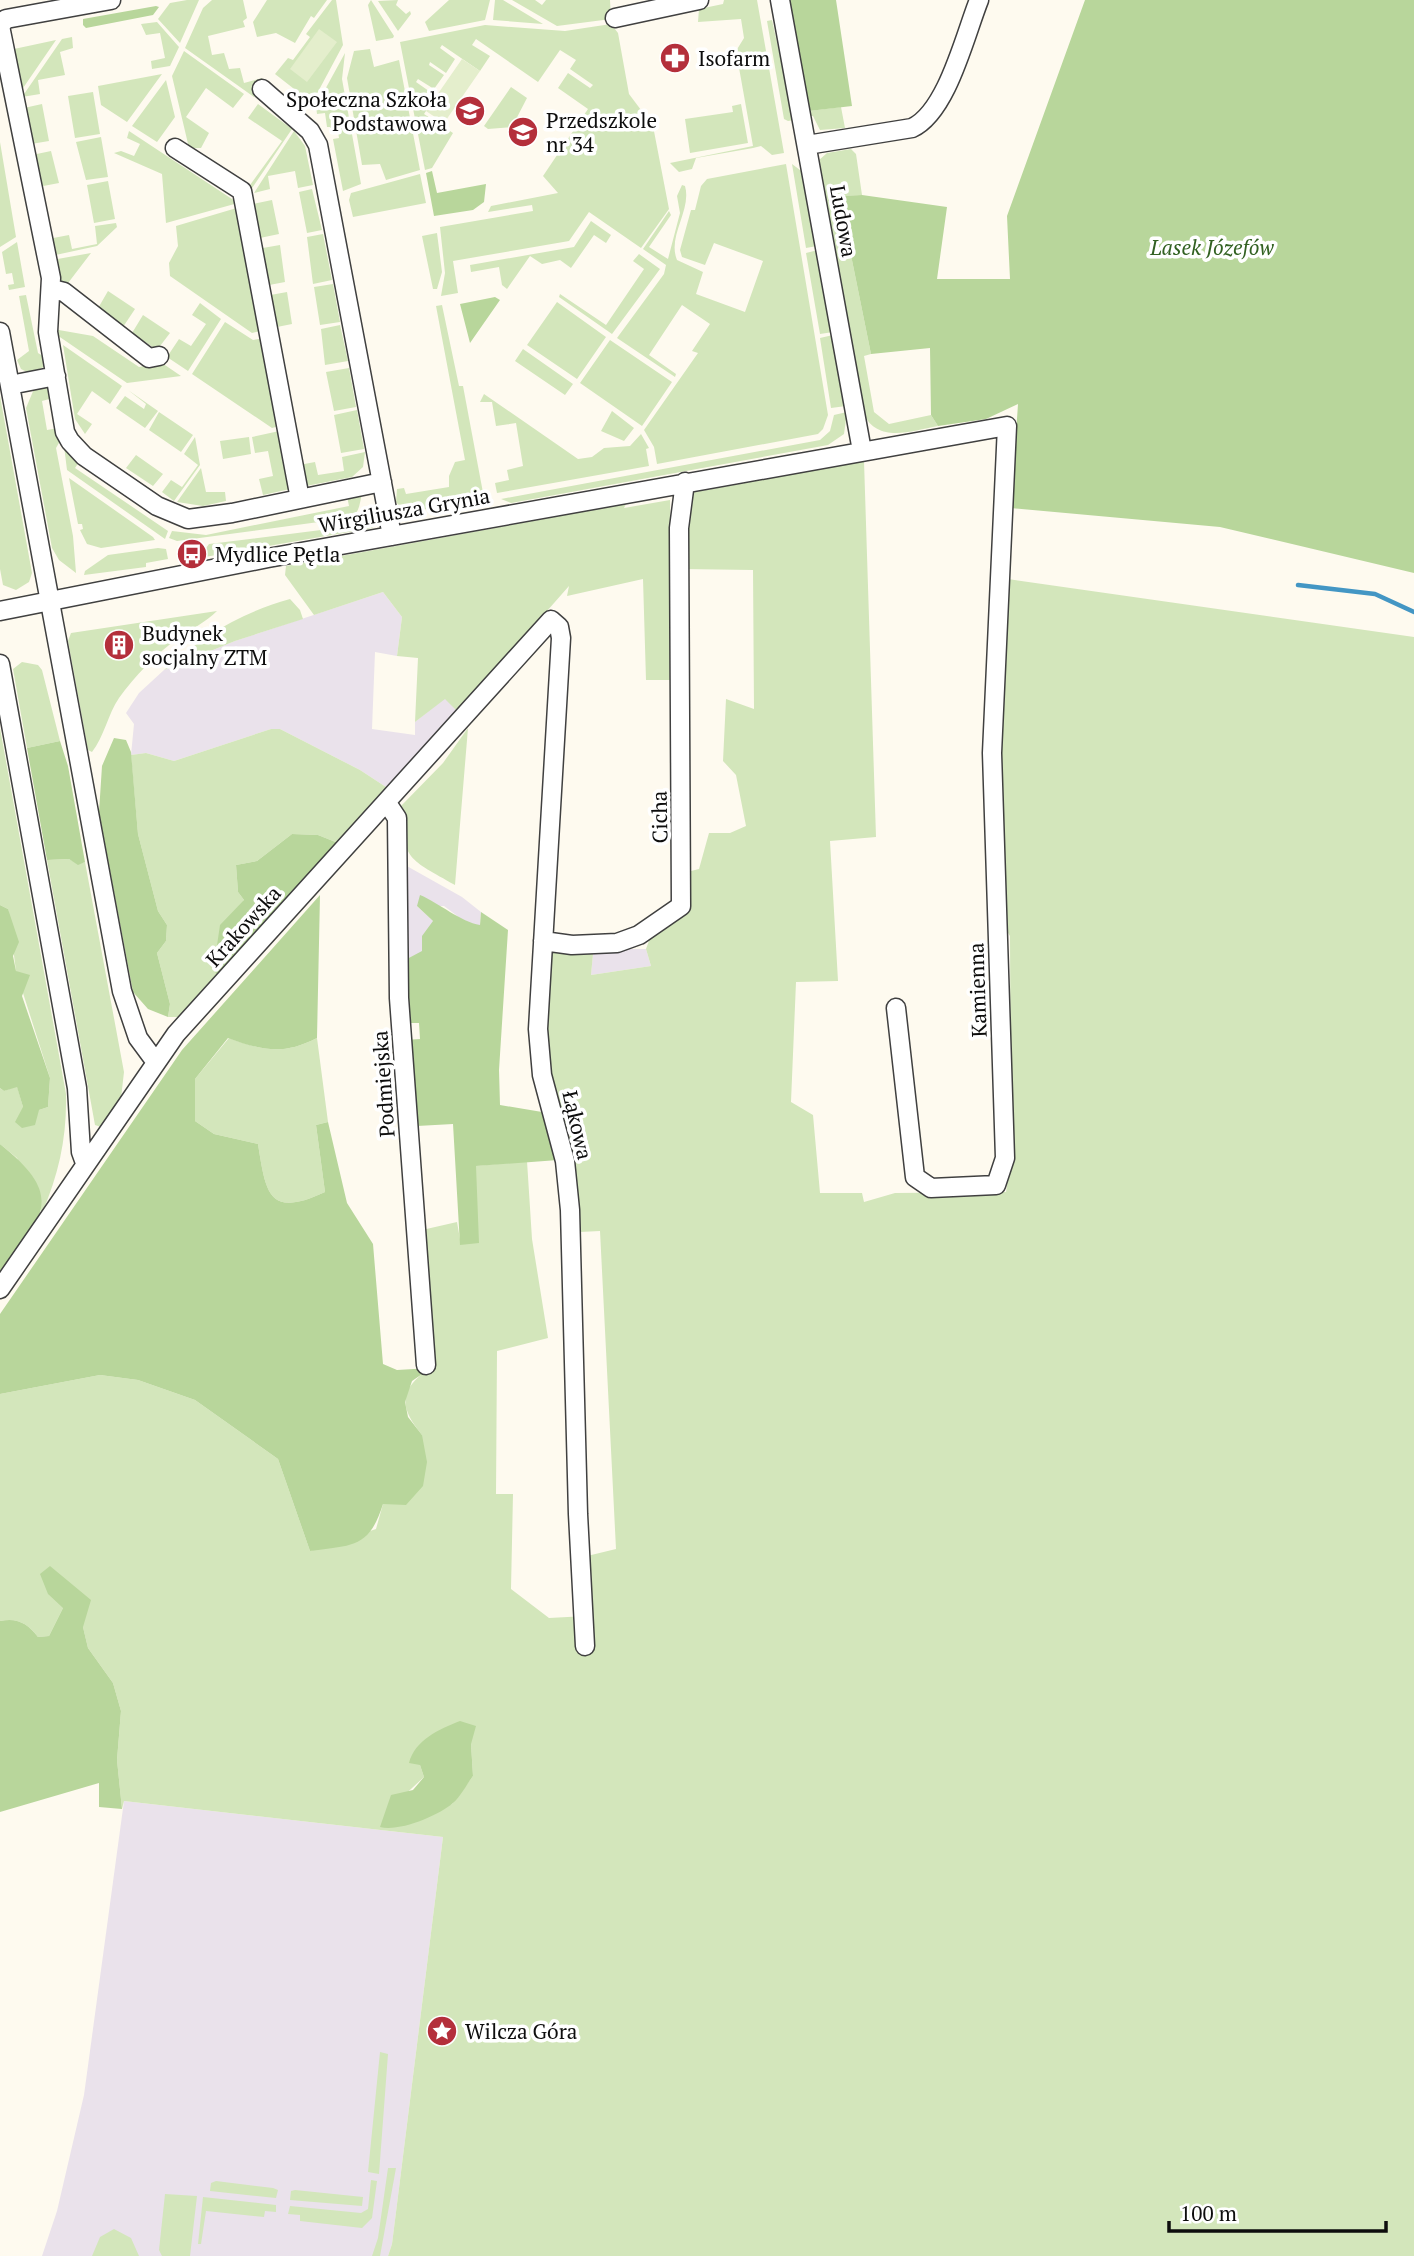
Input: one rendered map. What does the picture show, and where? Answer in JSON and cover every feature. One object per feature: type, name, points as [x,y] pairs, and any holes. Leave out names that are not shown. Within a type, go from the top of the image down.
[{"type":"street","points":[[111,0],[6,19],[0,26],[52,289],[47,325],[65,432],[70,441],[84,456],[168,513],[198,519],[382,482]]},
{"type":"street","points":[[615,18],[692,4],[699,0]]},
{"type":"street","name":"Ludowa","points":[[780,0],[862,451]]},
{"type":"street","points":[[807,145],[912,128],[923,121],[940,99],[979,0]]},
{"type":"street","points":[[262,89],[310,131],[318,145],[392,536]]},
{"type":"street","points":[[175,148],[242,191],[300,499]]},
{"type":"street","points":[[52,289],[64,292],[149,358],[159,356]]},
{"type":"street","points":[[0,332],[125,1007],[144,1049],[155,1061]]},
{"type":"street","points":[[10,384],[55,376]]},
{"type":"street","name":"Wirgiliusza Grynia","points":[[0,611],[685,482],[1007,426],[1002,536]]},
{"type":"street","name":"Cicha","points":[[543,941],[572,945],[617,943],[639,935],[681,906],[679,528],[685,482]]},
{"type":"street","name":"Kamienna","points":[[896,1007],[915,1177],[925,1187],[931,1188],[996,1185],[1005,1158],[992,753],[1002,536]]},
{"type":"street","name":"Łąkowa","points":[[551,620],[559,627],[561,638],[539,1053],[565,1161],[573,1251],[578,1514],[585,1646]]},
{"type":"street","name":"Krakowska","points":[[0,1289],[176,1034],[551,620]]},
{"type":"street","points":[[0,664],[77,1088],[81,1152],[85,1163]]},
{"type":"street","name":"Podmiejska","points":[[387,803],[397,818],[399,998],[426,1365]]},
{"type":"shaded area","points":[[383,592],[402,617],[397,656],[375,652],[372,729],[415,735],[415,722],[445,698],[458,712],[389,789],[360,770],[280,729],[271,729],[174,761],[146,753],[131,755],[134,724],[126,713],[139,693],[164,670],[235,641]]},
{"type":"shaded area","points":[[405,865],[462,897],[481,912],[480,926],[468,924],[444,906],[417,906],[433,921],[422,952],[405,960]]},
{"type":"shaded area","points":[[646,949],[651,966],[591,975],[593,954]]},
{"type":"shaded area","points":[[124,1801],[443,1837],[392,2244],[388,2256],[42,2256],[57,2211],[84,2095]]},
{"type":"green space","points":[[199,0],[180,43],[158,19],[170,3]]},
{"type":"green space","points":[[212,0],[243,0],[247,18],[243,21],[245,27],[208,36],[212,55],[224,53],[229,69],[240,68],[244,83],[262,78],[263,85],[254,97],[185,48],[203,8]]},
{"type":"green space","points":[[267,0],[327,0],[314,18],[311,16],[295,43],[276,33],[257,37],[253,22]]},
{"type":"green space","points":[[332,0],[336,0],[343,45],[312,103],[275,74],[288,58],[293,60],[310,37],[306,34]]},
{"type":"green space","points":[[371,0],[393,38],[376,41],[368,5]]},
{"type":"green space","points":[[398,0],[396,5],[406,14],[410,11],[411,14],[398,31],[378,1]]},
{"type":"green space","points":[[449,0],[490,0],[485,20],[429,31],[425,22]]},
{"type":"green space","points":[[495,0],[503,0],[543,24],[493,20]]},
{"type":"green space","points":[[512,0],[535,0],[542,5],[546,0],[610,0],[611,19],[557,26]]},
{"type":"green space","points":[[724,0],[757,0],[784,153],[772,155],[761,146],[696,158],[692,169],[679,172],[670,163],[753,146],[736,51],[744,38],[741,19],[698,22],[699,9],[723,4]]},
{"type":"green space","points":[[788,0],[836,0],[852,106],[809,111]]},
{"type":"green space","name":"Lasek Józefów","points":[[1085,0],[1414,0],[1414,573],[1220,527],[1011,508],[1018,404],[986,419],[938,426],[931,415],[930,348],[871,354],[839,196],[862,195],[947,207],[937,279],[1010,279],[1007,216]]},
{"type":"green space","points":[[159,7],[153,15],[86,28],[83,25],[83,19]]},
{"type":"green space","points":[[772,20],[794,120],[784,119],[767,21]]},
{"type":"green space","points":[[157,22],[179,47],[170,66],[152,69],[151,61],[165,58],[160,33],[146,35],[141,24]]},
{"type":"green space","points":[[611,24],[618,33],[629,94],[653,126],[669,209],[641,248],[589,212],[569,241],[453,261],[458,293],[441,296],[445,273],[440,227],[533,211],[532,205],[488,212],[491,206],[558,193],[543,176],[588,109],[558,88],[568,73],[590,88],[593,85],[570,69],[576,60],[560,50],[538,82],[476,39],[472,45],[490,56],[480,71],[442,45],[440,48],[455,59],[446,73],[430,62],[429,65],[444,75],[434,89],[418,79],[416,82],[436,96],[424,114],[453,133],[432,168],[425,170],[400,42],[485,25],[565,31]]},
{"type":"green space","points":[[319,29],[337,42],[307,82],[290,69]]},
{"type":"green space","points":[[72,37],[73,48],[60,52],[65,75],[38,80],[40,94],[22,97],[62,39]]},
{"type":"green space","points":[[56,40],[21,91],[14,49]]},
{"type":"green space","points":[[370,49],[374,67],[399,60],[420,170],[386,180],[380,164],[362,165],[347,78],[354,51]]},
{"type":"green space","points":[[184,51],[244,94],[233,108],[206,88],[186,117],[209,133],[201,148],[189,148],[172,76]]},
{"type":"green space","points":[[345,53],[342,79],[361,184],[343,191],[333,139],[339,138],[338,131],[331,132],[330,127],[327,127],[325,113],[317,114],[316,106]]},
{"type":"green space","points":[[462,59],[480,71],[444,123],[426,111]]},
{"type":"green space","points":[[162,74],[127,122],[101,105],[98,86]]},
{"type":"green space","points":[[166,80],[175,117],[157,142],[132,126]]},
{"type":"green space","points":[[511,87],[527,98],[512,127],[488,129],[484,126]]},
{"type":"green space","points":[[93,92],[100,134],[75,138],[68,96]]},
{"type":"green space","points":[[42,104],[49,141],[31,144],[24,108]]},
{"type":"green space","points":[[258,104],[292,129],[248,194],[245,192],[282,141],[248,118]]},
{"type":"green space","points":[[741,104],[748,143],[690,153],[685,119],[733,112],[732,106]]},
{"type":"green space","points":[[841,107],[845,128],[820,130],[813,116],[810,116],[809,111]]},
{"type":"green space","points":[[129,131],[238,203],[166,223],[162,174],[114,153],[121,151],[134,156],[140,144],[127,138]]},
{"type":"green space","points":[[294,131],[305,146],[313,185],[298,188],[295,171],[268,176],[270,189],[254,193]]},
{"type":"green space","points":[[101,137],[108,177],[86,180],[76,142]]},
{"type":"green space","points":[[0,142],[16,237],[0,247]]},
{"type":"green space","points":[[851,149],[856,154],[862,195],[839,196],[871,354],[864,356],[874,412],[889,424],[931,415],[938,426],[906,432],[886,432],[869,423],[863,413],[818,161],[827,153]]},
{"type":"green space","points":[[51,151],[59,183],[38,187],[32,155]]},
{"type":"green space","points":[[786,164],[828,415],[823,429],[818,434],[657,464],[654,447],[644,430],[698,353],[692,351],[710,324],[682,305],[649,355],[676,374],[675,377],[617,338],[664,274],[666,265],[643,249],[669,211],[671,215],[649,247],[668,259],[680,213],[677,196],[682,185],[685,186],[685,204],[675,242],[677,260],[703,272],[696,294],[745,312],[763,261],[714,243],[705,265],[682,257],[680,250],[691,210],[695,210],[701,186],[707,179]]},
{"type":"green space","points":[[792,164],[804,173],[817,246],[806,248]]},
{"type":"green space","points":[[432,171],[437,193],[486,184],[484,202],[473,210],[434,216],[426,173]]},
{"type":"green space","points":[[420,174],[426,203],[353,217],[349,200],[351,193]]},
{"type":"green space","points":[[108,181],[115,219],[94,223],[87,185]]},
{"type":"green space","points":[[312,189],[322,230],[307,233],[299,192]]},
{"type":"green space","points":[[272,200],[279,234],[255,239],[248,205]]},
{"type":"green space","points":[[240,207],[264,330],[252,333],[170,276],[169,263],[178,246],[176,226]]},
{"type":"green space","points":[[591,221],[611,235],[606,243],[594,235],[571,268],[560,260],[542,264],[530,256],[507,289],[502,285],[499,267],[471,272],[470,265],[574,247]]},
{"type":"green space","points":[[116,223],[117,227],[97,246],[51,256],[48,239],[69,235],[72,249],[97,244],[95,226]]},
{"type":"green space","points":[[437,233],[442,272],[437,289],[433,289],[422,236]]},
{"type":"green space","points":[[323,234],[332,280],[313,284],[307,237]]},
{"type":"green space","points":[[17,242],[25,287],[9,290],[8,285],[14,284],[12,273],[6,274],[2,252]]},
{"type":"green space","points":[[280,245],[285,282],[264,286],[257,249]]},
{"type":"green space","points":[[818,250],[833,332],[820,334],[806,253]]},
{"type":"green space","points":[[91,253],[65,287],[58,279],[52,260]]},
{"type":"green space","points":[[639,254],[660,269],[612,334],[559,297],[560,294],[606,325],[644,269],[633,261]]},
{"type":"green space","points":[[333,284],[340,322],[320,325],[314,287]]},
{"type":"green space","points":[[108,291],[135,309],[123,327],[97,310]]},
{"type":"green space","points":[[287,292],[292,324],[272,328],[265,296]]},
{"type":"green space","points":[[26,295],[38,353],[46,358],[44,367],[29,373],[21,369],[17,360],[29,351],[19,296]]},
{"type":"green space","points":[[495,297],[500,300],[470,343],[460,304]]},
{"type":"green space","points":[[557,302],[606,337],[577,379],[527,345]]},
{"type":"green space","points":[[200,303],[221,319],[188,371],[167,357],[179,339],[191,346],[206,324],[192,315]]},
{"type":"green space","points":[[442,305],[459,386],[463,386],[484,498],[406,513],[396,502],[397,489],[404,488],[406,494],[449,487],[449,476],[455,462],[465,460],[436,306]]},
{"type":"green space","points":[[143,315],[170,333],[157,350],[132,333]]},
{"type":"green space","points":[[225,322],[253,340],[265,338],[283,425],[272,428],[192,374]]},
{"type":"green space","points":[[340,325],[348,361],[325,365],[321,329]]},
{"type":"green space","points":[[53,329],[93,336],[139,367],[162,363],[181,376],[127,383],[54,333]]},
{"type":"green space","points":[[833,335],[846,406],[831,408],[820,338]]},
{"type":"green space","points":[[610,340],[672,382],[642,426],[580,383]]},
{"type":"green space","points":[[63,345],[122,386],[110,404],[92,391],[77,414],[92,424],[85,434],[75,419]]},
{"type":"green space","points":[[523,349],[573,384],[565,395],[515,361]]},
{"type":"green space","points":[[349,368],[356,407],[334,411],[326,372]]},
{"type":"green space","points":[[47,388],[53,398],[42,401],[47,430],[58,428],[60,441],[56,448],[73,536],[76,573],[59,560],[52,548],[26,408],[34,389]]},
{"type":"green space","points":[[128,390],[158,411],[145,428],[116,408],[125,396],[144,409],[146,404]]},
{"type":"green space","points":[[484,394],[578,459],[592,457],[604,448],[630,446],[641,434],[649,448],[646,449],[649,466],[497,493],[495,483],[509,480],[507,470],[523,466],[516,423],[496,426],[492,402],[480,402]]},
{"type":"green space","points":[[0,396],[32,573],[29,582],[16,590],[3,585],[0,569]]},
{"type":"green space","points":[[357,410],[364,449],[341,453],[334,415]]},
{"type":"green space","points":[[612,411],[634,428],[624,441],[601,431]]},
{"type":"green space","points":[[159,412],[193,435],[181,452],[149,430]]},
{"type":"green space","points":[[847,412],[844,434],[828,445],[511,503],[501,499],[820,440],[830,431],[834,415]]},
{"type":"green space","points":[[284,430],[290,489],[263,495],[259,479],[273,476],[268,451],[255,453],[252,437]]},
{"type":"green space","points":[[195,437],[200,465],[174,501],[162,492],[171,480],[182,487],[198,465],[184,454]]},
{"type":"green space","points":[[249,437],[251,454],[223,459],[220,441]]},
{"type":"green space","points":[[64,446],[81,459],[75,468],[168,531],[165,539],[67,470]]},
{"type":"green space","points":[[365,452],[363,467],[352,477],[306,486],[299,465],[315,462],[318,475],[344,471],[342,457]]},
{"type":"green space","points":[[136,455],[163,474],[153,486],[126,468]]},
{"type":"green space","points":[[864,461],[876,837],[830,841],[838,981],[796,982],[791,1102],[813,1115],[820,1193],[862,1193],[864,1202],[895,1193],[1006,1192],[1011,1158],[1010,936],[1005,928],[998,724],[1008,579],[1414,637],[1414,2256],[388,2256],[392,2244],[443,1837],[124,1801],[122,1809],[117,1760],[121,1711],[113,1683],[88,1648],[83,1627],[63,1608],[49,1636],[38,1637],[30,1628],[17,1621],[0,1621],[0,1394],[100,1375],[138,1380],[195,1400],[278,1459],[310,1551],[376,1529],[383,1504],[422,1435],[409,1415],[405,1398],[413,1383],[431,1367],[422,1230],[457,1222],[461,1245],[476,1166],[527,1161],[532,1239],[548,1338],[497,1351],[496,1494],[513,1494],[511,1589],[549,1618],[586,1616],[583,1557],[616,1549],[600,1231],[580,1232],[566,1148],[570,1135],[547,1078],[543,1056],[548,951],[593,954],[591,975],[651,966],[646,949],[654,927],[675,920],[687,872],[699,869],[709,833],[730,833],[746,826],[736,775],[723,761],[726,699],[754,709],[753,570],[683,569],[690,493]],"holes":[[[471,1744],[473,1776],[452,1804],[381,1827],[386,1812],[424,1777],[420,1765]]]},
{"type":"green space","points":[[201,468],[206,492],[225,492],[226,501],[203,506],[177,502]]},
{"type":"green space","points":[[69,478],[155,540],[101,548],[87,544],[80,530],[83,529],[82,524],[78,524]]},
{"type":"green space","points":[[362,494],[357,512],[347,518],[346,515],[341,519],[177,541],[169,538],[172,531],[206,535],[349,506],[347,496]]},
{"type":"green space","points":[[670,500],[672,680],[646,680],[643,579],[567,596],[569,586],[458,712],[445,699],[415,722],[418,658],[397,656],[402,617],[383,592],[314,615],[285,575],[286,566],[626,504],[624,508]]},
{"type":"green space","points":[[379,519],[372,528],[199,558],[209,544],[321,530]]},
{"type":"green space","points":[[166,549],[168,559],[146,563],[146,567],[84,575],[85,571],[108,555]]},
{"type":"green space","points":[[290,599],[300,610],[303,619],[235,641],[164,670],[223,627],[255,611]]},
{"type":"green space","points":[[217,611],[169,645],[138,674],[115,704],[96,746],[92,752],[88,750],[68,641],[71,633]]},
{"type":"green space","points":[[22,662],[38,665],[42,670],[60,741],[27,748],[13,669]]},
{"type":"green space","points":[[0,728],[66,1094],[61,1155],[42,1213],[17,1158],[0,1144],[0,1088],[4,1091],[17,1086],[23,1107],[39,1110],[48,1107],[50,1078],[16,971],[8,909],[0,905]]},
{"type":"green space","points":[[468,728],[455,885],[418,863],[412,856],[404,838],[401,806],[443,763]]},
{"type":"green space","points":[[271,729],[280,729],[360,770],[389,789],[338,843],[318,835],[292,834],[257,861],[236,865],[238,892],[244,900],[211,961],[217,977],[182,1017],[168,1017],[170,1004],[157,953],[166,941],[167,925],[158,911],[138,834],[131,755],[146,753],[174,761]]},
{"type":"green space","points":[[114,738],[126,740],[131,752],[138,834],[158,911],[167,925],[166,941],[157,953],[170,1004],[168,1017],[148,1009],[133,992],[99,812],[102,766]]},
{"type":"green space","points":[[60,741],[68,766],[85,862],[78,865],[69,859],[47,860],[27,748]]},
{"type":"green space","points":[[292,834],[318,835],[338,843],[217,977],[211,961],[216,952],[220,925],[244,900],[238,892],[236,865],[257,861]]},
{"type":"green space","points":[[69,859],[78,864],[85,862],[124,1072],[121,1098],[101,1127],[95,1125],[47,860]]},
{"type":"green space","points":[[320,895],[317,1038],[294,1047],[273,1049],[228,1038],[195,1079],[195,1121],[214,1134],[258,1144],[268,1188],[281,1202],[292,1203],[325,1192],[316,1125],[328,1122],[347,1203],[373,1244],[383,1364],[397,1370],[431,1368],[412,1381],[405,1402],[408,1417],[422,1435],[427,1462],[423,1486],[406,1505],[383,1504],[372,1529],[357,1542],[310,1551],[278,1459],[195,1400],[138,1380],[100,1375],[0,1394],[0,1314],[182,1050]]},
{"type":"green space","points":[[420,895],[465,920],[480,925],[481,912],[508,930],[499,1070],[500,1105],[548,1113],[558,1160],[476,1166],[479,1243],[460,1245],[453,1124],[417,1126],[405,1040],[420,1039],[419,1023],[405,1023],[405,960],[422,951],[422,936],[433,921],[417,906]]},
{"type":"green space","points":[[0,905],[8,909],[19,942],[13,956],[16,971],[30,975],[22,996],[50,1078],[48,1107],[39,1110],[35,1125],[22,1128],[15,1122],[23,1107],[17,1087],[4,1091],[0,1088]]},
{"type":"green space","points":[[229,1038],[252,1046],[284,1049],[317,1038],[328,1122],[316,1125],[325,1192],[292,1203],[281,1202],[268,1188],[258,1144],[214,1134],[195,1121],[195,1079]]},
{"type":"green space","points":[[0,1144],[35,1180],[41,1194],[41,1208],[27,1238],[0,1276]]},
{"type":"green space","points":[[50,1566],[91,1600],[83,1627],[88,1648],[113,1683],[121,1711],[117,1760],[122,1809],[99,1807],[99,1783],[0,1812],[0,1621],[17,1621],[30,1628],[38,1637],[49,1636],[63,1608],[48,1594],[40,1574]]},
{"type":"green space","points":[[460,1721],[476,1726],[471,1744],[473,1776],[459,1797],[446,1808],[418,1822],[397,1827],[380,1827],[391,1795],[413,1790],[424,1777],[420,1765],[409,1763],[417,1748],[436,1732]]},
{"type":"green space","points":[[380,2052],[388,2054],[379,2174],[368,2172]]},
{"type":"green space","points":[[388,2168],[396,2168],[380,2256],[372,2256],[378,2238]]},
{"type":"green space","points":[[371,2180],[377,2181],[372,2218],[362,2228],[300,2221],[300,2215],[288,2214],[290,2206],[361,2213],[368,2209]]},
{"type":"green space","points":[[216,2181],[278,2190],[276,2198],[210,2191],[211,2183]]},
{"type":"green space","points":[[291,2191],[363,2197],[362,2206],[290,2200]]},
{"type":"green space","points":[[165,2194],[197,2196],[190,2256],[162,2256],[159,2250]]},
{"type":"green space","points":[[203,2197],[276,2205],[276,2212],[265,2211],[264,2217],[206,2211],[201,2244],[198,2244]]},
{"type":"green space","points":[[114,2229],[131,2238],[139,2256],[92,2256],[100,2237]]},
{"type":"waterway","points":[[1298,585],[1375,594],[1414,612]]},
{"type":"place","name":"Isofarm","points":[[675,58]]},
{"type":"place","name":"Społeczna Szkoła Podstawowa","points":[[470,111]]},
{"type":"place","name":"Przedszkole nr 34","points":[[523,132]]},
{"type":"place","name":"Mydlice Pętla","points":[[192,554]]},
{"type":"place","name":"Budynek socjalny ZTM","points":[[119,645]]},
{"type":"place","name":"Wilcza Góra","points":[[442,2031]]}]
